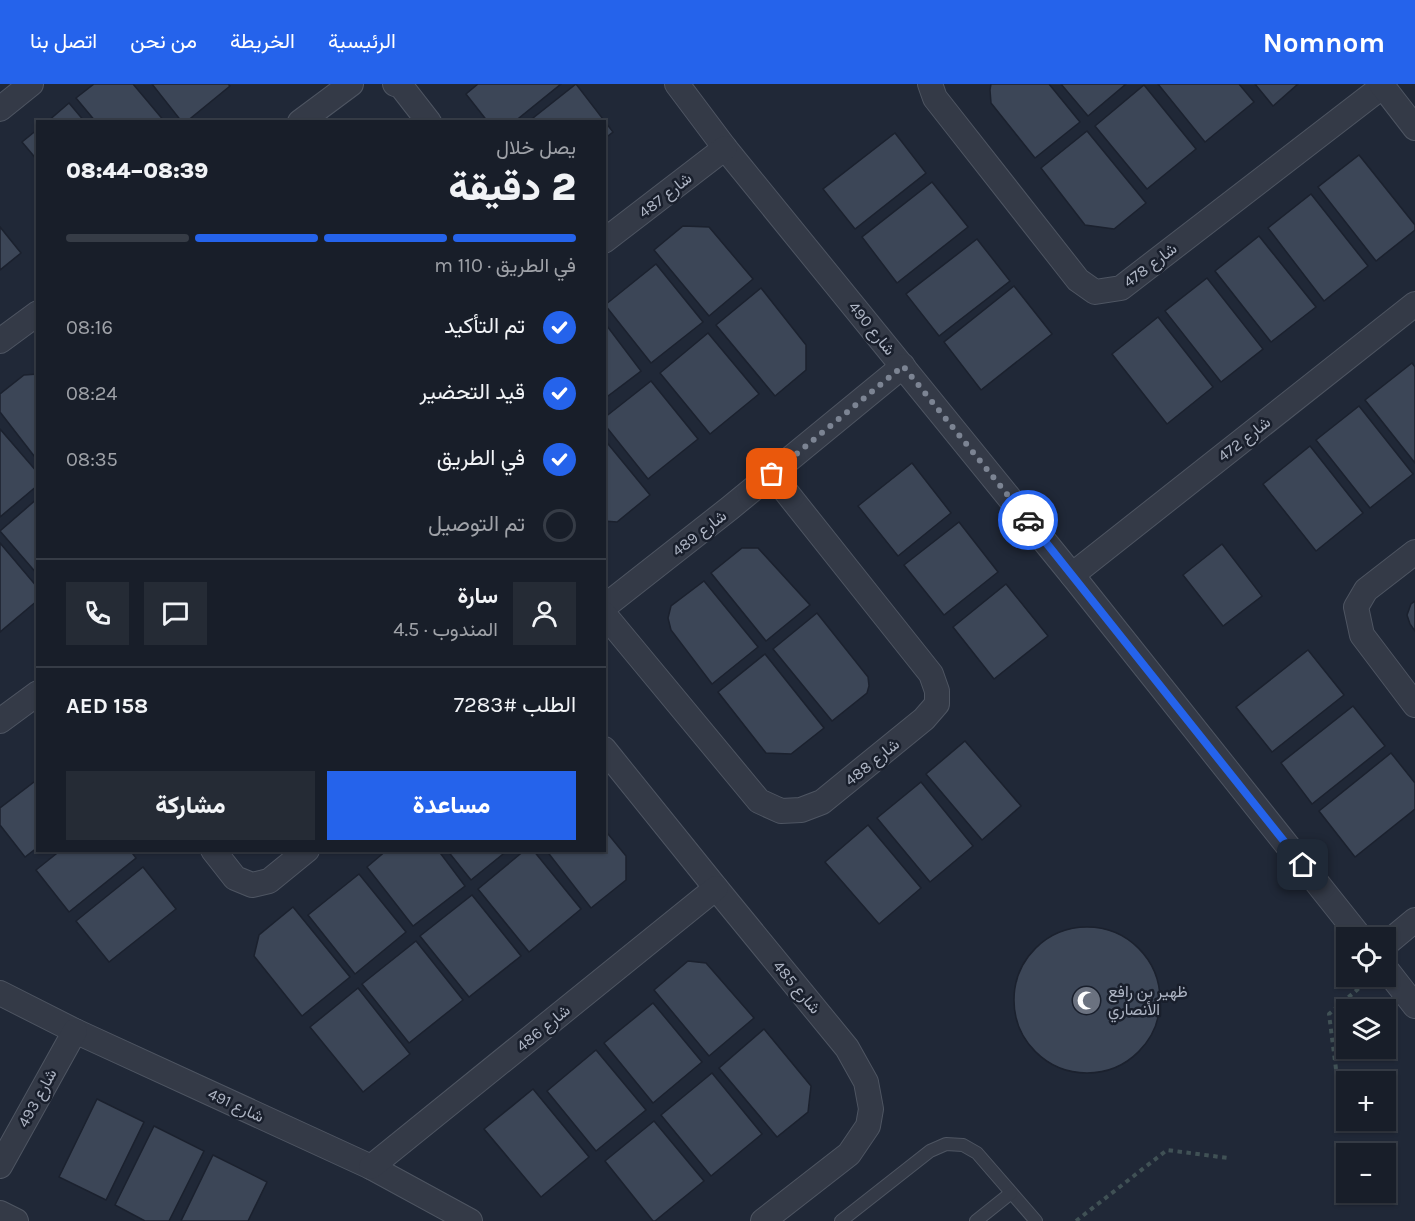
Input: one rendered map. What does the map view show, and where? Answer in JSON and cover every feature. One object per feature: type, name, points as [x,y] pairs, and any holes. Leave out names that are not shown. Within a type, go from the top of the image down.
[{"type":"street","points":[[0,109],[31,84]]},
{"type":"street","points":[[303,120],[351,84]]},
{"type":"street","points":[[395,84],[401,86],[427,120]]},
{"type":"street","name":"شارع 490","points":[[676,84],[725,148],[1072,575],[1352,927]]},
{"type":"street","name":"شارع 478","points":[[930,84],[935,98],[1078,280],[1095,292],[1120,288],[1382,85]]},
{"type":"street","points":[[1382,85],[1415,128]]},
{"type":"street","name":"شارع 487","points":[[606,239],[725,148]]},
{"type":"street","name":"شارع 472","points":[[1072,575],[1415,304]]},
{"type":"street","points":[[0,341],[36,314]]},
{"type":"street","name":"شارع 489","points":[[606,605],[772,474],[903,366]]},
{"type":"street","name":"شارع 488","points":[[606,616],[759,801],[781,811],[801,810],[822,802],[924,719],[937,704],[937,691],[931,675],[772,474]]},
{"type":"street","points":[[1415,552],[1366,590],[1356,607],[1362,634],[1415,705]]},
{"type":"street","points":[[0,722],[36,695]]},
{"type":"street","name":"شارع 485","points":[[606,751],[848,1048],[866,1083],[871,1109],[868,1126],[849,1154],[763,1221]]},
{"type":"street","points":[[215,852],[235,878],[252,885],[269,881],[305,852]]},
{"type":"street","name":"شارع 486","points":[[371,1167],[716,888]]},
{"type":"street","points":[[1396,936],[1415,920]]},
{"type":"street","points":[[1396,982],[1415,1006]]},
{"type":"street","name":"شارع 491","points":[[0,993],[371,1167],[470,1221]]},
{"type":"street","name":"شارع 493","points":[[0,1166],[75,1030]]},
{"type":"street","points":[[0,1213],[16,1221]]},
{"type":"lane","points":[[841,1221],[930,1151],[946,1144],[963,1145],[977,1153],[1036,1221]]},
{"type":"lane","points":[[976,1221],[1011,1193]]},
{"type":"path","points":[[1335,1070],[1329,1014],[1360,987]]},
{"type":"path","points":[[1076,1221],[1167,1150],[1228,1158]]},
{"type":"building","points":[[94,84],[133,84],[163,120],[94,120],[76,98]]},
{"type":"building","points":[[152,84],[228,84],[230,86],[188,120],[180,120]]},
{"type":"building","points":[[478,84],[561,84],[516,120],[486,120],[466,94]]},
{"type":"building","points":[[576,84],[604,120],[531,120]]},
{"type":"building","points":[[991,84],[1049,84],[1080,122],[1035,158],[991,103]]},
{"type":"building","points":[[1061,84],[1126,84],[1088,116]]},
{"type":"building","points":[[1158,84],[1239,84],[1254,102],[1205,142]]},
{"type":"building","points":[[1255,84],[1298,84],[1273,106]]},
{"type":"building","points":[[1144,85],[1196,149],[1147,189],[1095,126]]},
{"type":"building","points":[[69,103],[83,120],[49,120]]},
{"type":"building","points":[[606,123],[613,132],[606,137]]},
{"type":"building","points":[[36,131],[36,159],[22,142]]},
{"type":"building","points":[[1087,131],[1146,203],[1114,229],[1085,225],[1041,168]]},
{"type":"building","points":[[895,133],[926,173],[855,229],[823,189]]},
{"type":"building","points":[[1359,155],[1415,225],[1415,230],[1376,261],[1318,187]]},
{"type":"building","points":[[932,182],[968,227],[897,283],[862,237]]},
{"type":"building","points":[[1311,194],[1368,266],[1324,301],[1268,228]]},
{"type":"building","points":[[683,226],[709,227],[753,279],[709,316],[654,250]]},
{"type":"building","points":[[0,227],[21,253],[0,270]]},
{"type":"building","points":[[1259,236],[1316,307],[1271,342],[1215,271]]},
{"type":"building","points":[[977,239],[1010,281],[939,336],[906,294]]},
{"type":"building","points":[[656,264],[703,322],[651,363],[606,304]]},
{"type":"building","points":[[1207,278],[1263,349],[1221,382],[1165,311]]},
{"type":"building","points":[[1014,286],[1052,334],[981,390],[944,342]]},
{"type":"building","points":[[761,288],[806,345],[806,370],[775,396],[716,325]]},
{"type":"building","points":[[1158,317],[1213,387],[1167,424],[1112,354]]},
{"type":"building","points":[[606,325],[641,371],[606,397]]},
{"type":"building","points":[[708,333],[759,394],[710,434],[660,373]]},
{"type":"building","points":[[1412,363],[1415,367],[1415,463],[1365,400]]},
{"type":"building","points":[[36,374],[36,458],[0,412],[0,394],[24,375]]},
{"type":"building","points":[[651,381],[698,439],[648,479],[606,426],[606,416]]},
{"type":"building","points":[[1359,406],[1413,474],[1370,508],[1316,440]]},
{"type":"building","points":[[0,429],[36,471],[36,487],[0,517]]},
{"type":"building","points":[[606,441],[650,495],[617,522],[606,521]]},
{"type":"building","points":[[1310,446],[1363,513],[1316,551],[1263,484]]},
{"type":"building","points":[[912,463],[951,513],[898,556],[858,506]]},
{"type":"building","points":[[36,500],[36,573],[0,531]]},
{"type":"building","points":[[959,522],[998,572],[944,615],[904,565]]},
{"type":"building","points":[[0,543],[36,586],[36,602],[0,632]]},
{"type":"building","points":[[1222,544],[1262,596],[1223,626],[1183,575]]},
{"type":"building","points":[[742,548],[758,548],[810,605],[766,641],[711,573]]},
{"type":"building","points":[[704,581],[758,647],[712,684],[671,630],[668,618],[671,606]]},
{"type":"building","points":[[1006,584],[1048,636],[994,679],[953,627]]},
{"type":"building","points":[[1415,601],[1415,631],[1407,615],[1411,604]]},
{"type":"building","points":[[817,613],[868,677],[867,693],[832,721],[773,649]]},
{"type":"building","points":[[1308,650],[1344,695],[1272,752],[1236,707]]},
{"type":"building","points":[[765,654],[824,728],[791,754],[766,753],[718,692]]},
{"type":"building","points":[[1353,706],[1385,746],[1312,804],[1281,763]]},
{"type":"building","points":[[965,741],[1021,806],[982,840],[926,774]]},
{"type":"building","points":[[1391,753],[1415,783],[1415,809],[1355,857],[1319,811]]},
{"type":"building","points":[[36,781],[36,849],[25,857],[0,825],[0,808]]},
{"type":"building","points":[[921,782],[973,846],[930,882],[877,818]]},
{"type":"building","points":[[868,825],[921,888],[879,924],[825,862]]},
{"type":"building","points":[[606,831],[626,856],[626,880],[591,908],[548,852],[606,852]]},
{"type":"building","points":[[58,852],[132,852],[136,858],[69,912],[36,870]]},
{"type":"building","points":[[385,852],[440,852],[465,886],[413,926],[367,867]]},
{"type":"building","points":[[449,852],[506,852],[471,880]]},
{"type":"building","points":[[523,852],[535,852],[581,909],[529,952],[478,889]]},
{"type":"building","points":[[143,867],[176,909],[109,962],[76,921]]},
{"type":"building","points":[[359,874],[406,932],[355,974],[308,915]]},
{"type":"building","points":[[472,895],[521,956],[469,997],[420,936]]},
{"type":"building","points":[[293,907],[350,977],[302,1016],[254,956],[259,935]]},
{"type":"building","name":"ظهير بن رافع الأنصاري","points":[[1087,927],[1115,933],[1127,939],[1138,949],[1148,960],[1154,972],[1160,1000],[1154,1028],[1148,1040],[1138,1051],[1127,1061],[1115,1067],[1087,1073],[1059,1067],[1047,1061],[1036,1051],[1026,1040],[1020,1028],[1014,1000],[1020,972],[1026,960],[1036,949],[1047,939],[1059,933]]},
{"type":"building","points":[[416,941],[463,1000],[409,1043],[362,984]]},
{"type":"building","points":[[688,961],[706,963],[754,1018],[709,1056],[654,990]]},
{"type":"building","points":[[358,988],[410,1054],[363,1092],[310,1027]]},
{"type":"building","points":[[653,1003],[702,1062],[653,1103],[604,1043]]},
{"type":"building","points":[[764,1029],[811,1086],[808,1112],[777,1137],[719,1068]]},
{"type":"building","points":[[596,1050],[646,1110],[596,1151],[547,1091]]},
{"type":"building","points":[[712,1073],[762,1134],[711,1176],[661,1115]]},
{"type":"building","points":[[533,1089],[589,1157],[541,1197],[484,1129]]},
{"type":"building","points":[[97,1099],[144,1122],[106,1200],[59,1177]]},
{"type":"building","points":[[654,1121],[704,1181],[653,1221],[605,1161]]},
{"type":"building","points":[[154,1126],[204,1151],[169,1221],[145,1221],[115,1205]]},
{"type":"building","points":[[213,1155],[267,1182],[248,1221],[181,1221]]},
{"type":"way so far","points":[[772,474],[903,366],[1028,520]]},
{"type":"place","name":"ظهير بن رافع الأنصاري","points":[[1087,1000]]},
{"type":"route","points":[[1028,520],[1303,865]]}]
